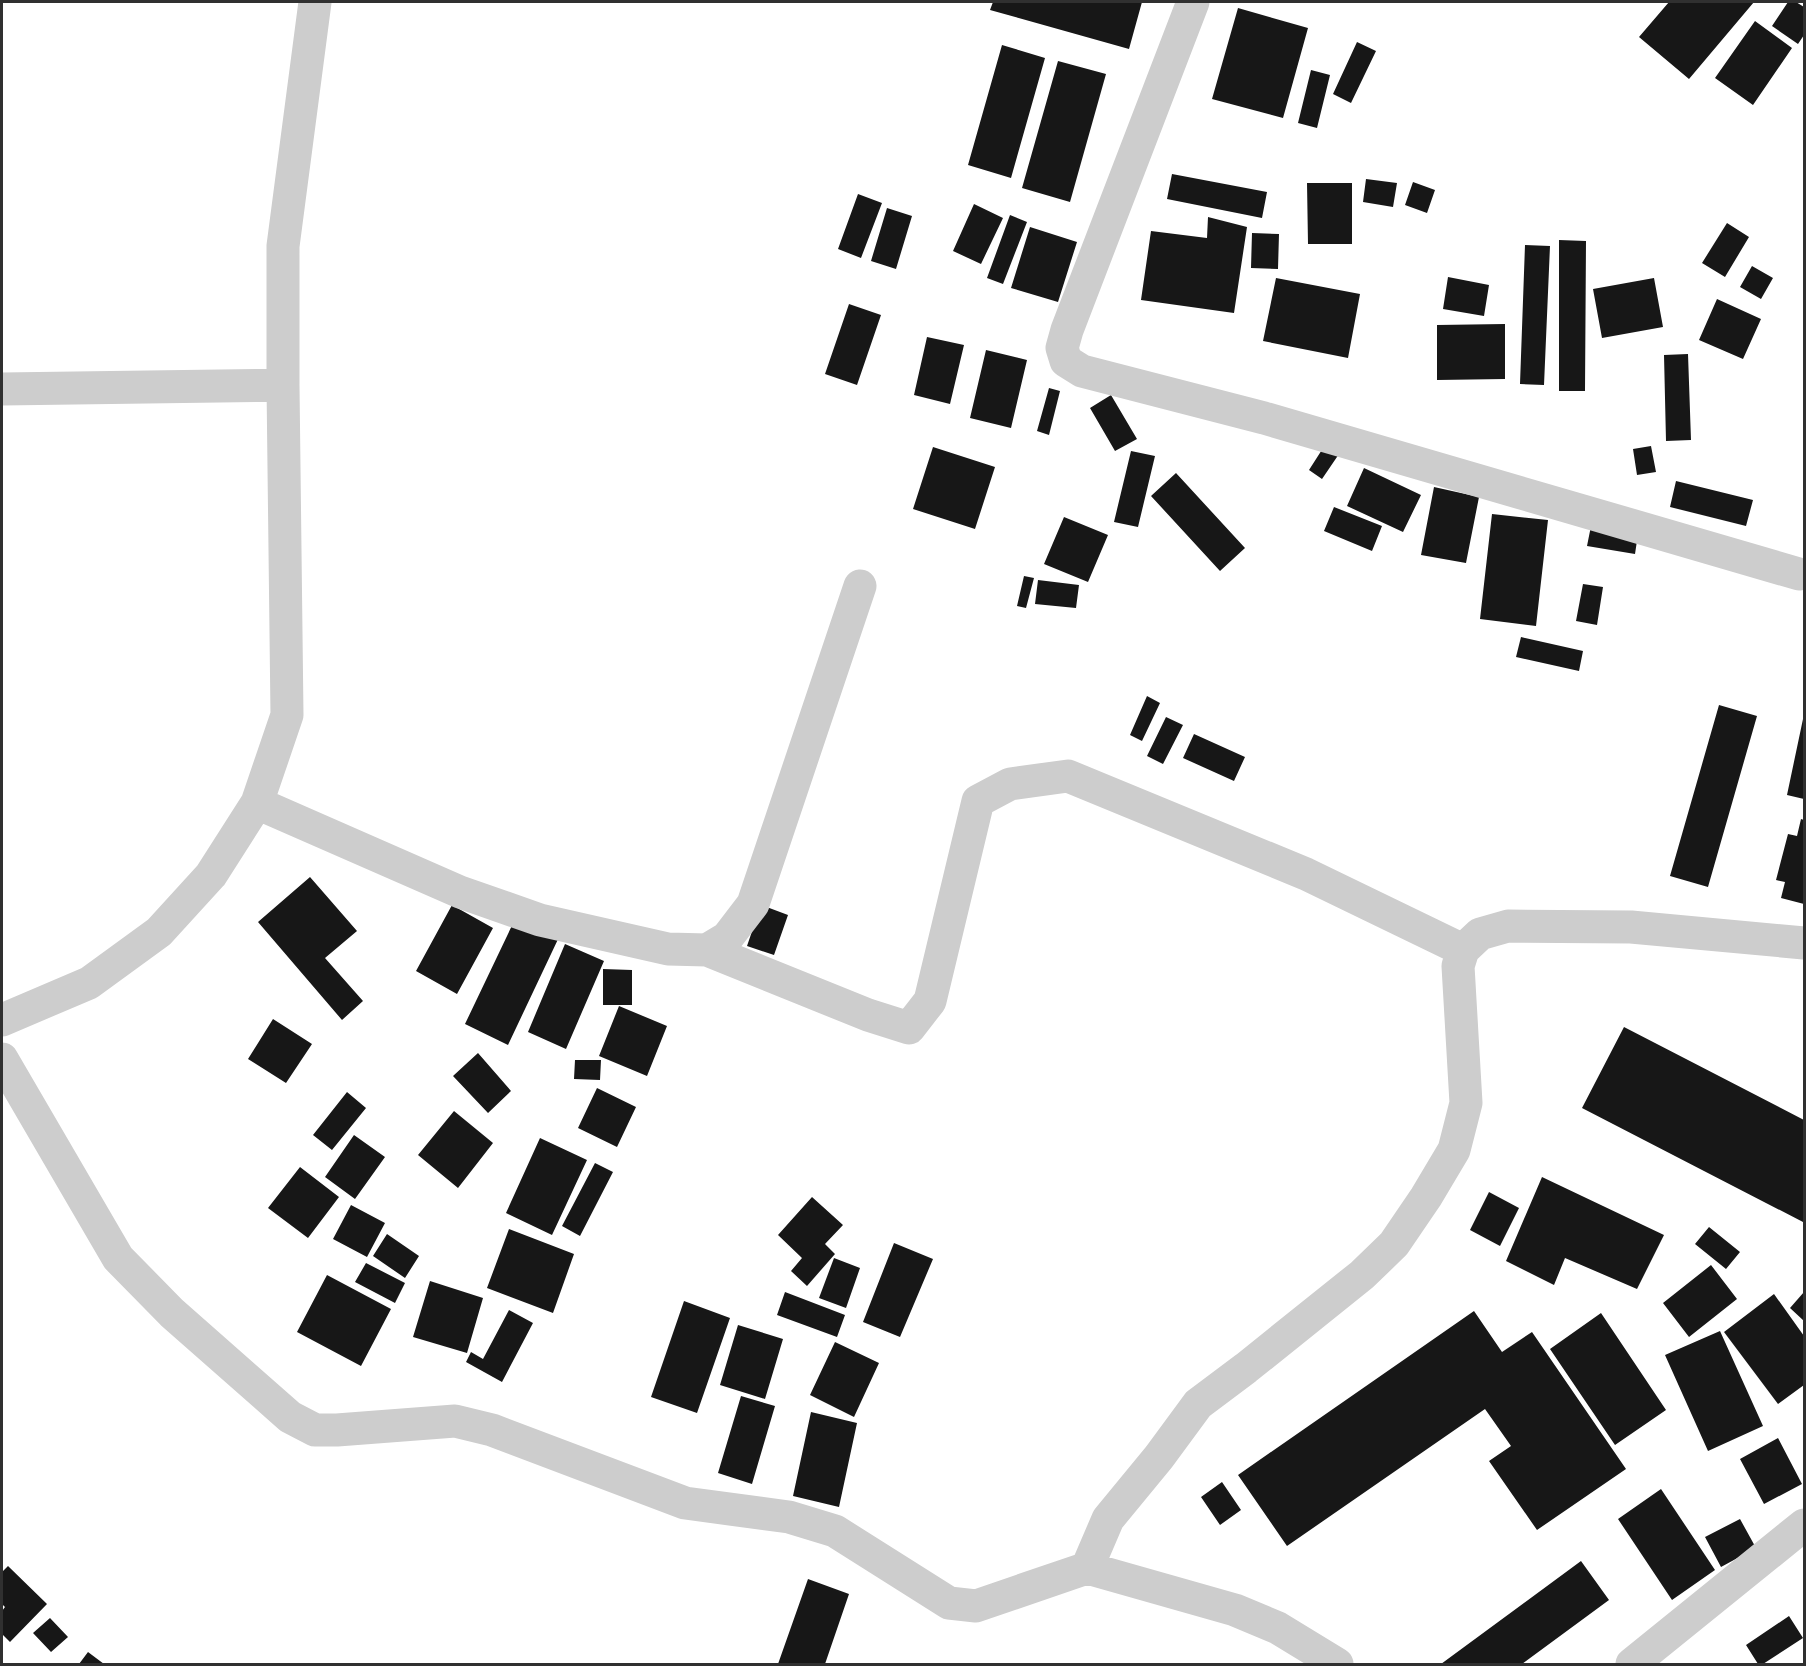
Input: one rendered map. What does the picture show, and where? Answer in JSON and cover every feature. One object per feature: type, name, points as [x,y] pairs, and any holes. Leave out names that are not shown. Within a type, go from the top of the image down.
[{"type":"street","points":[[2,1020],[88,983],[159,932],[211,875],[257,803],[287,715],[283,246],[315,2]]},
{"type":"street","points":[[1192,2],[1067,330],[1062,348],[1066,361],[1082,371],[1264,418],[1799,574]]},
{"type":"street","points":[[2,389],[283,385]]},
{"type":"street","points":[[706,950],[727,938],[753,904],[860,586]]},
{"type":"street","points":[[257,803],[460,892],[540,920],[668,949],[706,950],[868,1015],[909,1028],[930,1001],[978,801],[1010,784],[1068,776],[1306,874],[1463,950]]},
{"type":"street","points":[[1087,1568],[1108,1519],[1159,1457],[1198,1404],[1362,1275],[1394,1244],[1426,1197],[1454,1150],[1466,1103],[1458,966],[1463,950],[1480,934],[1508,926],[1631,927],[1804,943]]},
{"type":"street","points":[[2,1059],[118,1258],[172,1313],[290,1417],[315,1430],[455,1422],[492,1430],[685,1503],[789,1517],[835,1531],[950,1603],[976,1606],[1087,1568],[1235,1610],[1278,1628],[1337,1665]]},
{"type":"street","points":[[1632,1665],[1804,1525]]},
{"type":"building","points":[[993,2],[1142,2],[1129,49],[990,10]]},
{"type":"building","points":[[1669,2],[1754,2],[1689,79],[1639,37]]},
{"type":"building","points":[[1788,2],[1796,2],[1804,7],[1804,35],[1798,44],[1772,26]]},
{"type":"building","points":[[1238,8],[1308,28],[1283,118],[1212,99]]},
{"type":"building","points":[[1755,21],[1792,48],[1753,105],[1715,78]]},
{"type":"building","points":[[1357,42],[1376,51],[1351,103],[1333,94]]},
{"type":"building","points":[[1002,45],[1045,58],[1011,178],[968,165]]},
{"type":"building","points":[[1058,61],[1106,74],[1070,202],[1022,188]]},
{"type":"building","points":[[1311,70],[1330,75],[1317,128],[1298,123]]},
{"type":"building","points":[[1172,174],[1267,192],[1262,218],[1167,199]]},
{"type":"building","points":[[1366,179],[1397,183],[1393,207],[1363,202]]},
{"type":"building","points":[[1413,182],[1435,190],[1427,213],[1405,205]]},
{"type":"building","points":[[1307,183],[1352,183],[1352,244],[1308,244]]},
{"type":"building","points":[[858,194],[882,203],[861,258],[838,249]]},
{"type":"building","points":[[974,204],[1003,218],[981,264],[953,251]]},
{"type":"building","points":[[887,208],[912,216],[896,269],[871,261]]},
{"type":"building","points":[[1010,215],[1027,222],[1003,284],[987,278]]},
{"type":"building","points":[[1208,217],[1247,227],[1234,313],[1141,300],[1151,231],[1207,238]]},
{"type":"building","points":[[1727,223],[1749,237],[1725,277],[1702,263]]},
{"type":"building","points":[[1030,227],[1077,242],[1058,302],[1011,288]]},
{"type":"building","points":[[1252,233],[1279,234],[1278,269],[1251,268]]},
{"type":"building","points":[[1559,240],[1586,241],[1585,391],[1559,391]]},
{"type":"building","points":[[1525,245],[1550,246],[1544,385],[1520,384]]},
{"type":"building","points":[[1752,266],[1773,278],[1761,299],[1740,287]]},
{"type":"building","points":[[1448,277],[1489,285],[1484,316],[1443,309]]},
{"type":"building","points":[[1276,278],[1360,294],[1348,358],[1263,341]]},
{"type":"building","points":[[1654,278],[1663,327],[1602,338],[1593,289]]},
{"type":"building","points":[[1717,299],[1761,319],[1743,359],[1699,340]]},
{"type":"building","points":[[849,304],[881,315],[857,385],[825,374]]},
{"type":"building","points":[[1505,324],[1505,379],[1437,380],[1437,325]]},
{"type":"building","points":[[927,337],[964,345],[950,404],[914,395]]},
{"type":"building","points":[[986,350],[1027,360],[1011,428],[970,418]]},
{"type":"building","points":[[1688,354],[1691,440],[1666,441],[1664,355]]},
{"type":"building","points":[[1049,388],[1060,391],[1049,435],[1037,431]]},
{"type":"building","points":[[1111,395],[1137,439],[1115,451],[1090,408]]},
{"type":"building","points":[[1325,445],[1339,454],[1322,479],[1309,470]]},
{"type":"building","points":[[1651,446],[1656,472],[1637,475],[1633,449]]},
{"type":"building","points":[[933,447],[995,467],[975,529],[913,509]]},
{"type":"building","points":[[1131,451],[1155,456],[1138,527],[1114,522]]},
{"type":"building","points":[[1364,468],[1421,495],[1403,532],[1347,506]]},
{"type":"building","points":[[1176,473],[1245,548],[1220,571],[1151,496]]},
{"type":"building","points":[[1676,481],[1753,500],[1746,526],[1670,507]]},
{"type":"building","points":[[1434,487],[1479,497],[1466,563],[1421,555]]},
{"type":"building","points":[[1334,507],[1382,526],[1372,551],[1324,531]]},
{"type":"building","points":[[1492,514],[1548,520],[1536,626],[1480,619]]},
{"type":"building","points":[[1064,517],[1108,535],[1088,582],[1044,564]]},
{"type":"building","points":[[1591,526],[1638,534],[1635,554],[1587,546]]},
{"type":"building","points":[[1024,576],[1034,578],[1026,608],[1017,606]]},
{"type":"building","points":[[1038,580],[1079,585],[1076,608],[1035,604]]},
{"type":"building","points":[[1583,584],[1603,587],[1597,625],[1576,621]]},
{"type":"building","points":[[1521,637],[1583,651],[1579,671],[1516,657]]},
{"type":"building","points":[[1147,696],[1160,703],[1142,741],[1130,735]]},
{"type":"building","points":[[1719,705],[1757,716],[1708,887],[1670,876]]},
{"type":"building","points":[[1166,717],[1183,725],[1163,764],[1147,756]]},
{"type":"building","points":[[1804,719],[1804,799],[1787,795]]},
{"type":"building","points":[[1194,734],[1245,757],[1234,781],[1183,758]]},
{"type":"building","points":[[1801,819],[1804,820],[1804,904],[1781,898],[1785,882],[1776,880],[1788,834],[1797,836]]},
{"type":"building","points":[[310,877],[357,931],[325,958],[363,1001],[342,1020],[258,922]]},
{"type":"building","points":[[452,905],[493,928],[457,994],[416,971]]},
{"type":"building","points":[[761,905],[788,915],[774,955],[747,946]]},
{"type":"building","points":[[517,915],[560,935],[508,1045],[465,1024]]},
{"type":"building","points":[[565,944],[604,961],[566,1049],[528,1032]]},
{"type":"building","points":[[603,969],[632,970],[632,1005],[603,1005]]},
{"type":"building","points":[[619,1006],[667,1026],[647,1076],[599,1056]]},
{"type":"building","points":[[273,1019],[312,1044],[286,1083],[248,1059]]},
{"type":"building","points":[[1624,1027],[1804,1120],[1803,1222],[1582,1108]]},
{"type":"building","points":[[478,1053],[511,1091],[488,1113],[453,1076]]},
{"type":"building","points":[[575,1060],[601,1060],[600,1080],[574,1079]]},
{"type":"building","points":[[597,1088],[636,1107],[617,1147],[578,1128]]},
{"type":"building","points":[[347,1092],[366,1108],[332,1150],[313,1135]]},
{"type":"building","points":[[454,1111],[493,1143],[458,1188],[418,1155]]},
{"type":"building","points":[[354,1135],[385,1157],[355,1199],[325,1177]]},
{"type":"building","points":[[540,1138],[587,1160],[552,1235],[506,1213]]},
{"type":"building","points":[[595,1163],[613,1172],[580,1236],[562,1226]]},
{"type":"building","points":[[300,1167],[339,1197],[308,1238],[268,1208]]},
{"type":"building","points":[[1542,1177],[1664,1235],[1637,1289],[1565,1258],[1554,1285],[1506,1261]]},
{"type":"building","points":[[1489,1192],[1519,1208],[1500,1246],[1470,1230]]},
{"type":"building","points":[[812,1197],[843,1225],[825,1244],[835,1254],[807,1286],[791,1271],[802,1258],[778,1235]]},
{"type":"building","points":[[351,1205],[385,1223],[367,1257],[333,1239]]},
{"type":"building","points":[[1709,1227],[1740,1252],[1726,1269],[1695,1244]]},
{"type":"building","points":[[509,1229],[574,1254],[553,1313],[487,1288]]},
{"type":"building","points":[[387,1234],[419,1256],[405,1278],[373,1256]]},
{"type":"building","points":[[894,1243],[933,1259],[900,1337],[863,1322]]},
{"type":"building","points":[[834,1258],[860,1268],[846,1308],[819,1298]]},
{"type":"building","points":[[366,1263],[405,1283],[395,1303],[355,1282]]},
{"type":"building","points":[[1711,1265],[1737,1299],[1689,1337],[1663,1303]]},
{"type":"building","points":[[327,1275],[391,1309],[361,1366],[297,1332]]},
{"type":"building","points":[[430,1281],[483,1298],[467,1353],[413,1337]]},
{"type":"building","points":[[785,1292],[845,1315],[837,1337],[777,1315]]},
{"type":"building","points":[[1804,1292],[1804,1321],[1790,1308]]},
{"type":"building","points":[[1774,1294],[1804,1336],[1804,1385],[1778,1404],[1724,1332]]},
{"type":"building","points":[[684,1301],[730,1318],[697,1413],[651,1397]]},
{"type":"building","points":[[509,1310],[533,1323],[502,1382],[466,1362],[471,1352],[483,1359]]},
{"type":"building","points":[[1474,1311],[1502,1352],[1532,1332],[1626,1469],[1537,1530],[1489,1461],[1511,1446],[1485,1409],[1287,1546],[1238,1475]]},
{"type":"building","points":[[1601,1313],[1666,1410],[1615,1445],[1550,1349]]},
{"type":"building","points":[[738,1325],[783,1339],[765,1399],[720,1385]]},
{"type":"building","points":[[1720,1331],[1763,1426],[1708,1451],[1665,1355]]},
{"type":"building","points":[[835,1342],[879,1363],[854,1417],[810,1395]]},
{"type":"building","points":[[741,1396],[775,1406],[752,1484],[718,1473]]},
{"type":"building","points":[[811,1412],[857,1423],[839,1507],[793,1496]]},
{"type":"building","points":[[1778,1438],[1802,1484],[1764,1504],[1740,1459]]},
{"type":"building","points":[[1222,1482],[1241,1510],[1220,1525],[1201,1497]]},
{"type":"building","points":[[1661,1489],[1715,1570],[1672,1600],[1618,1519]]},
{"type":"building","points":[[1740,1519],[1756,1548],[1721,1567],[1705,1537]]},
{"type":"building","points":[[1581,1561],[1609,1600],[1522,1664],[1441,1664]]},
{"type":"building","points":[[8,1566],[47,1604],[10,1642],[2,1634],[2,1611],[5,1607],[2,1604],[2,1572]]},
{"type":"building","points":[[808,1579],[849,1594],[825,1664],[778,1664]]},
{"type":"building","points":[[1789,1616],[1803,1638],[1763,1664],[1758,1664],[1746,1645]]},
{"type":"building","points":[[50,1618],[68,1637],[51,1652],[33,1633]]},
{"type":"building","points":[[88,1652],[104,1664],[79,1664]]}]
